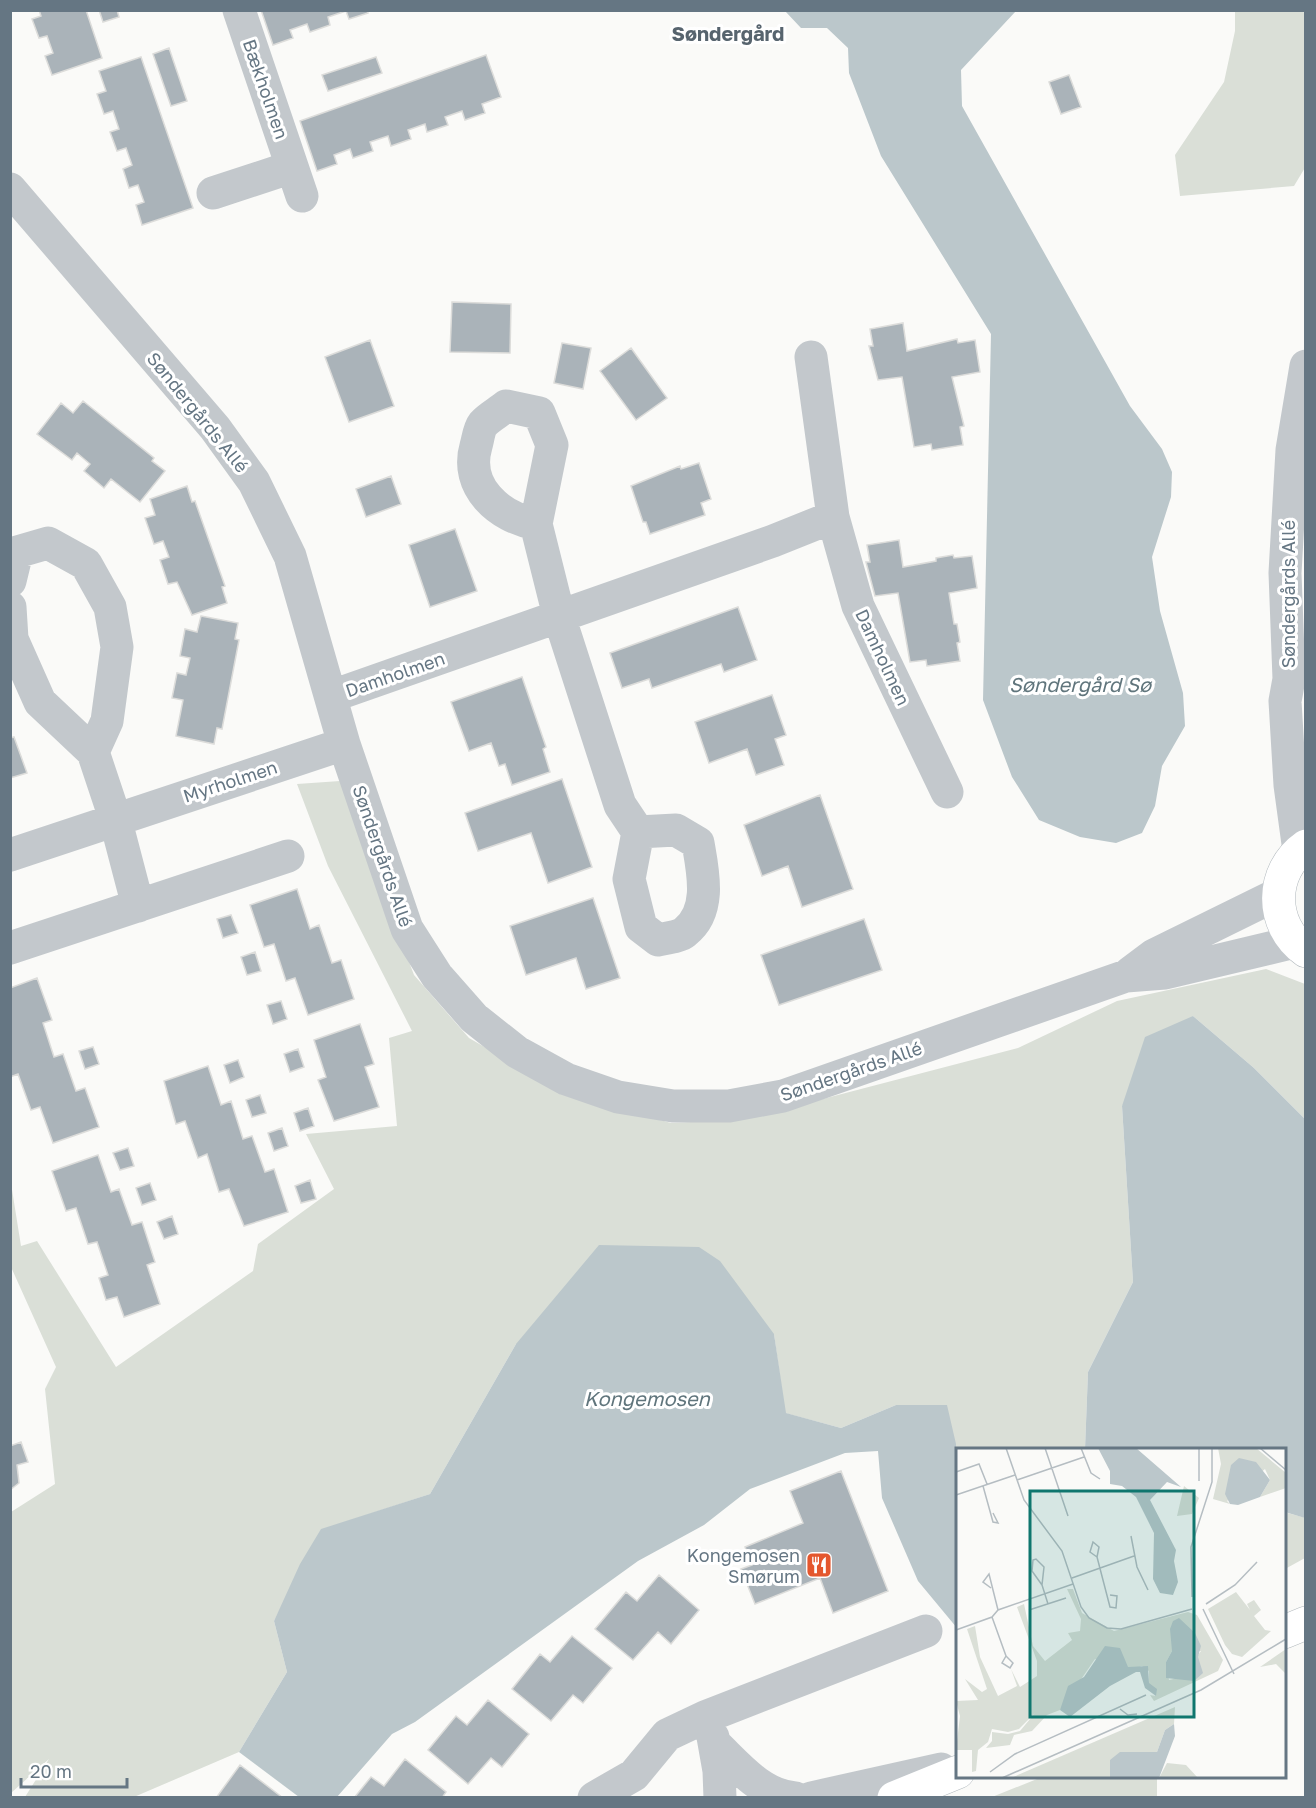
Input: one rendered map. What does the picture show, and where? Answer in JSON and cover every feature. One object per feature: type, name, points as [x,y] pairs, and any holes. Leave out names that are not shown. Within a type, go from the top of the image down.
[{"type":"street","name":"Bækholmen","points":[[213,193],[297,182],[239,10]]},
{"type":"street","name":"Søndergårds Allé","points":[[10,189],[215,428],[254,482],[290,556],[344,744],[407,929],[437,976],[474,1018],[517,1053],[566,1079],[618,1097],[684,1106],[729,1106],[783,1096],[1126,976],[1165,973],[1300,946]]},
{"type":"street","name":"Damholmen","points":[[811,357],[833,517],[858,606],[947,792]]},
{"type":"street","name":"Søndergårds Allé","points":[[1302,848],[1290,785],[1285,701],[1289,679],[1285,573],[1292,450],[1305,366]]},
{"type":"street","name":"Damholmen","points":[[332,696],[833,517]]},
{"type":"street","points":[[536,524],[560,616],[620,805],[638,832]]},
{"type":"street","points":[[10,581],[17,552],[48,543],[86,564],[110,607],[117,647],[107,721],[93,752]]},
{"type":"street","points":[[10,607],[12,639],[40,702],[93,752],[115,818],[138,906]]},
{"type":"street","name":"Søndergårds Allé","points":[[1289,679],[1303,698],[1305,706]]},
{"type":"street","name":"Myrholmen","points":[[10,855],[115,818],[344,744]]},
{"type":"street","points":[[1300,946],[1284,925],[1278,894],[1282,874],[1302,848]]},
{"type":"street","points":[[10,948],[288,856]]},
{"type":"street","name":"Søndergårds Allé","points":[[1126,976],[1154,955],[1278,894]]},
{"type":"street","points":[[1286,1631],[1305,1623]]},
{"type":"street","points":[[594,1797],[634,1775],[667,1735],[710,1731],[926,1631]]},
{"type":"street","points":[[710,1731],[720,1797]]},
{"type":"street","points":[[710,1731],[750,1778],[782,1797],[795,1797]]},
{"type":"street","points":[[811,1797],[956,1765]]},
{"type":"street","points":[[894,1797],[956,1772]]},
{"type":"shaded area","points":[[1235,11],[1302,11],[1306,14],[1306,166],[1294,186],[1180,196],[1175,155],[1224,82],[1235,31]]},
{"type":"shaded area","points":[[340,781],[414,975],[469,1038],[566,1094],[671,1123],[731,1120],[792,1107],[1018,1048],[1117,1001],[1266,969],[1305,984],[1305,1119],[1254,1068],[1193,1016],[1122,1106],[1133,1282],[1088,1372],[1085,1448],[956,1448],[956,1542],[896,1405],[841,1428],[785,1413],[774,1334],[516,1344],[430,1494],[321,1530],[274,1621],[287,1672],[239,1752],[134,1797],[25,1797],[49,1759],[11,1793],[11,1512],[55,1484],[45,1389],[56,1367],[11,1267],[10,1177],[21,1246],[37,1241],[116,1367],[253,1271],[258,1244],[334,1189],[306,1134],[397,1126],[389,1038],[412,1031],[328,866],[297,784]]},
{"type":"shaded area","points":[[1286,1513],[1306,1518],[1305,1558],[1286,1568]]},
{"type":"shaded area","points":[[1040,1778],[1157,1778],[1157,1797],[992,1797]]},
{"type":"water","name":"Søndergård Sø","points":[[785,11],[1016,11],[961,70],[962,106],[1130,406],[1162,449],[1172,472],[1171,497],[1152,557],[1160,611],[1183,693],[1185,726],[1162,766],[1155,806],[1142,833],[1116,843],[1080,837],[1039,820],[1012,777],[983,700],[991,334],[881,156],[849,73],[848,48],[827,28],[801,28]]},
{"type":"water","points":[[1193,1016],[1254,1068],[1305,1119],[1305,1518],[1286,1512],[1286,1448],[1085,1448],[1088,1372],[1133,1282],[1122,1106],[1145,1037]]},
{"type":"water","name":"Kongemosen","points":[[599,1245],[699,1247],[720,1261],[774,1334],[786,1413],[841,1428],[896,1405],[947,1405],[956,1444],[956,1627],[918,1581],[882,1498],[878,1451],[845,1453],[750,1489],[704,1525],[638,1561],[415,1722],[392,1734],[337,1797],[299,1797],[239,1752],[287,1672],[274,1621],[300,1564],[321,1529],[430,1494],[516,1344]]},
{"type":"building","points":[[39,10],[86,10],[102,58],[52,75],[45,56],[53,53],[47,36],[39,38],[32,19],[41,16]]},
{"type":"building","points":[[99,10],[117,10],[119,17],[103,22]]},
{"type":"building","points":[[261,10],[367,10],[368,13],[349,19],[346,11],[328,17],[330,25],[310,32],[307,24],[290,30],[293,38],[273,45]]},
{"type":"building","points":[[169,48],[187,101],[171,106],[153,54]]},
{"type":"building","points":[[486,55],[501,97],[482,104],[485,113],[465,120],[462,111],[445,117],[448,125],[427,132],[425,124],[408,130],[411,139],[391,146],[388,136],[370,142],[373,151],[353,158],[350,149],[334,155],[337,164],[317,171],[300,121]]},
{"type":"building","points":[[141,57],[193,208],[142,225],[136,205],[144,202],[138,185],[129,188],[123,169],[132,165],[126,148],[117,151],[110,132],[119,129],[113,111],[104,114],[97,94],[106,91],[99,71]]},
{"type":"building","points":[[376,57],[382,73],[328,91],[322,75]]},
{"type":"building","points":[[1069,75],[1081,107],[1061,114],[1049,82]]},
{"type":"building","points":[[452,302],[511,304],[510,353],[450,352]]},
{"type":"building","points":[[903,323],[907,351],[957,339],[958,343],[975,340],[980,372],[952,377],[964,426],[960,427],[963,445],[932,450],[931,444],[914,447],[902,377],[878,380],[869,346],[873,346],[870,329]]},
{"type":"building","points":[[370,340],[394,406],[349,422],[325,357]]},
{"type":"building","points":[[562,343],[591,348],[583,389],[554,383]]},
{"type":"building","points":[[631,348],[667,398],[636,420],[600,371]]},
{"type":"building","points":[[83,401],[154,458],[152,461],[165,471],[140,502],[111,479],[104,488],[84,471],[90,464],[77,453],[72,460],[37,434],[61,403],[73,413]]},
{"type":"building","points":[[699,463],[711,499],[701,503],[705,515],[650,534],[646,522],[643,522],[631,486],[680,466],[681,469]]},
{"type":"building","points":[[391,476],[401,504],[366,517],[356,489]]},
{"type":"building","points":[[187,486],[192,502],[195,501],[225,586],[222,587],[227,603],[192,615],[177,582],[168,584],[160,560],[169,557],[163,541],[154,544],[145,518],[155,515],[150,499]]},
{"type":"building","points":[[455,529],[477,591],[430,607],[409,545]]},
{"type":"building","points":[[899,540],[903,567],[936,561],[936,558],[953,555],[954,558],[972,556],[977,588],[949,593],[954,624],[957,624],[960,642],[957,643],[960,661],[927,666],[926,660],[910,662],[898,593],[875,596],[866,562],[870,562],[867,545]]},
{"type":"building","points":[[738,607],[757,660],[724,672],[721,664],[652,688],[649,679],[622,688],[610,653]]},
{"type":"building","points":[[201,616],[238,623],[235,639],[239,640],[222,729],[217,728],[214,744],[176,736],[183,700],[172,698],[177,673],[186,675],[190,658],[180,656],[185,629],[197,632]]},
{"type":"building","points":[[522,677],[546,747],[543,749],[550,772],[512,785],[505,764],[499,766],[491,743],[469,751],[451,702]]},
{"type":"building","points":[[772,695],[786,735],[775,739],[784,765],[756,775],[747,749],[709,763],[695,722]]},
{"type":"building","points":[[14,737],[27,773],[10,778],[10,738]]},
{"type":"building","points":[[562,779],[592,867],[548,883],[531,833],[478,851],[465,813]]},
{"type":"building","points":[[820,795],[853,889],[802,907],[788,866],[762,876],[744,825]]},
{"type":"building","points":[[297,889],[310,929],[319,925],[332,963],[341,960],[354,999],[308,1015],[295,978],[286,981],[274,944],[264,947],[250,905]]},
{"type":"building","points":[[593,898],[620,978],[586,989],[576,958],[526,975],[510,926]]},
{"type":"building","points":[[231,915],[238,933],[223,938],[217,919]]},
{"type":"building","points":[[864,919],[882,970],[779,1005],[761,955]]},
{"type":"building","points":[[255,952],[261,971],[247,975],[241,957]]},
{"type":"building","points":[[37,978],[52,1020],[43,1023],[54,1057],[63,1054],[76,1091],[85,1088],[99,1127],[53,1143],[40,1107],[31,1110],[18,1074],[10,1077],[10,988]]},
{"type":"building","points":[[281,1001],[287,1019],[273,1024],[267,1005]]},
{"type":"building","points":[[360,1024],[374,1064],[365,1067],[379,1107],[334,1121],[318,1080],[326,1077],[314,1040]]},
{"type":"building","points":[[93,1047],[99,1064],[85,1069],[79,1051]]},
{"type":"building","points":[[298,1049],[304,1067],[290,1072],[284,1054]]},
{"type":"building","points":[[238,1060],[244,1077],[230,1083],[224,1065]]},
{"type":"building","points":[[208,1066],[221,1105],[231,1101],[243,1139],[252,1136],[265,1172],[274,1169],[288,1212],[244,1226],[229,1189],[219,1192],[207,1154],[198,1158],[185,1121],[176,1124],[164,1081]]},
{"type":"building","points":[[260,1095],[266,1113],[252,1117],[246,1100]]},
{"type":"building","points":[[308,1108],[314,1126],[300,1131],[294,1113]]},
{"type":"building","points":[[282,1128],[288,1146],[274,1151],[268,1133]]},
{"type":"building","points":[[128,1148],[134,1166],[120,1170],[113,1153]]},
{"type":"building","points":[[98,1155],[111,1192],[119,1189],[132,1225],[142,1222],[155,1262],[147,1265],[160,1304],[124,1317],[117,1297],[106,1300],[99,1278],[108,1275],[97,1242],[88,1244],[76,1208],[66,1211],[52,1171]]},
{"type":"building","points":[[310,1180],[316,1199],[301,1203],[295,1186]]},
{"type":"building","points":[[150,1183],[156,1200],[142,1205],[136,1188]]},
{"type":"building","points":[[172,1216],[178,1234],[164,1239],[157,1222]]},
{"type":"building","points":[[21,1442],[28,1462],[17,1465],[19,1483],[10,1490],[10,1446]]},
{"type":"building","points":[[841,1471],[888,1591],[833,1613],[820,1578],[755,1604],[741,1569],[752,1565],[745,1547],[803,1523],[790,1491]]},
{"type":"building","points":[[659,1575],[699,1610],[671,1644],[658,1632],[633,1660],[595,1629],[626,1592],[637,1601]]},
{"type":"building","points":[[572,1636],[612,1668],[583,1703],[573,1695],[551,1721],[512,1689],[540,1654],[550,1662]]},
{"type":"building","points":[[488,1700],[529,1734],[502,1767],[491,1758],[468,1784],[428,1750],[456,1716],[467,1725]]},
{"type":"building","points":[[405,1759],[446,1792],[442,1798],[354,1798],[371,1777],[384,1786]]},
{"type":"building","points":[[240,1765],[283,1798],[216,1798]]},
{"type":"place","name":"Kongemosen Smørum","points":[[819,1565]]},
{"type":"district","name":"Søndergård","points":[[728,33]]}]
